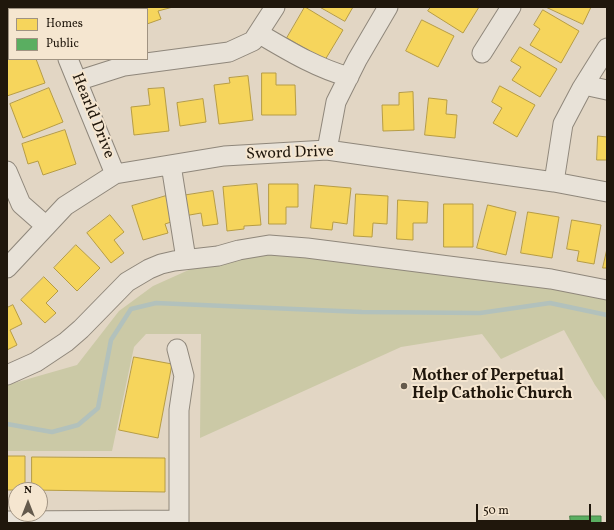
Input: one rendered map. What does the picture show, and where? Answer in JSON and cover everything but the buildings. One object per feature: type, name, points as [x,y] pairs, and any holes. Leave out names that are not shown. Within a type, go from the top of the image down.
[{"type":"street","points":[[77,81],[124,66],[229,52],[253,41],[275,7]]},
{"type":"street","points":[[327,150],[336,102],[357,60],[388,7]]},
{"type":"street","points":[[482,53],[511,7]]},
{"type":"street","points":[[258,33],[289,51],[335,73],[349,77]]},
{"type":"street","points":[[554,182],[563,124],[584,85],[607,48]]},
{"type":"street","name":"Hearld Drive","points":[[68,60],[115,174]]},
{"type":"street","points":[[584,85],[607,90]]},
{"type":"street","name":"Sword Drive","points":[[7,268],[65,206],[115,174],[224,156],[327,150],[554,182],[607,192]]},
{"type":"street","points":[[171,165],[186,259]]},
{"type":"street","points":[[7,171],[21,204],[46,226]]},
{"type":"street","points":[[7,375],[36,362],[66,342],[81,329],[127,282],[149,269],[160,264],[186,259],[218,256],[269,245],[550,279],[607,290]]},
{"type":"street","points":[[7,521],[179,522],[179,410],[184,376],[177,349]]},
{"type":"shaded area","points":[[269,254],[313,256],[559,290],[607,300],[607,402],[595,385],[564,330],[501,359],[482,334],[401,347],[200,438],[201,334],[146,334],[134,347],[112,451],[7,451],[7,385],[77,365],[119,311],[153,286],[202,264]]},
{"type":"waterway","points":[[7,424],[52,432],[78,425],[98,408],[111,340],[131,309],[156,303],[362,312],[480,313],[550,303],[607,315]]},
{"type":"place","name":"Mother of Perpetual Help Catholic Church","points":[[404,386]]}]
